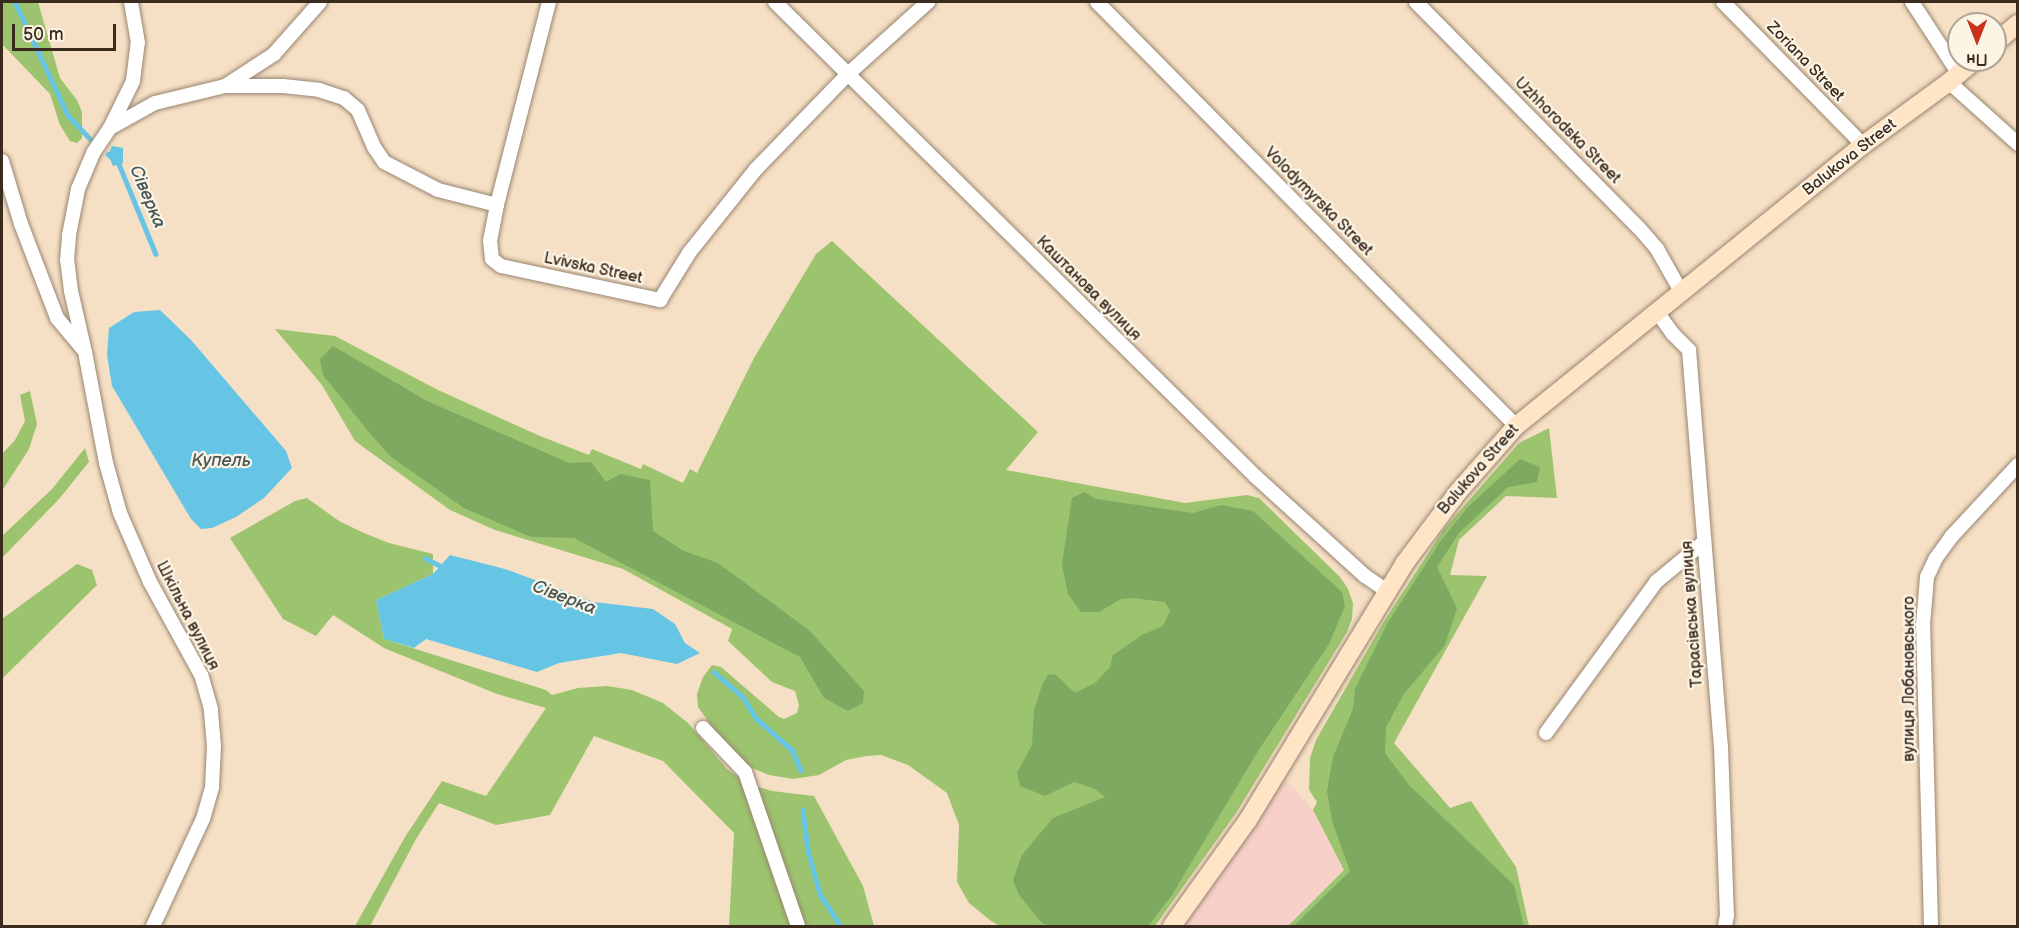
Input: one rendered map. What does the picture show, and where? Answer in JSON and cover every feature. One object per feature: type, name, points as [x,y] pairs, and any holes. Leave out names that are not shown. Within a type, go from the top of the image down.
[{"type":"main road","name":"Balukova Street","points":[[1172,927],[1248,820],[1387,591],[1452,499],[1516,426],[1863,145],[1961,72]]},
{"type":"street","points":[[110,128],[133,81],[138,43],[131,2]]},
{"type":"street","points":[[225,86],[274,54],[320,2]]},
{"type":"street","name":"Lvivska Street","points":[[549,2],[497,205],[490,240],[492,260],[501,266],[660,300],[689,253],[756,169],[848,74],[928,2]]},
{"type":"street","name":"Каштанова вулиця","points":[[775,2],[1255,477],[1365,576],[1387,591]]},
{"type":"street","name":"Volodymyrska Street","points":[[1097,2],[1516,426]]},
{"type":"street","name":"Uzhhorodska Street","points":[[1416,2],[1639,228],[1657,249],[1682,293]]},
{"type":"street","name":"Zoriana Street","points":[[1723,2],[1863,145]]},
{"type":"street","points":[[1912,2],[1954,78],[2018,144]]},
{"type":"street","name":"Шкільна вулиця","points":[[153,927],[203,819],[209,798],[214,746],[211,710],[201,675],[150,582],[120,513],[106,463],[86,352],[70,291],[67,260],[69,235],[83,174],[93,153],[110,128],[155,104],[225,86],[283,86],[319,90],[344,98],[358,110],[374,147],[384,162],[438,190],[497,205]]},
{"type":"street","points":[[2,161],[21,224],[57,318],[86,352]]},
{"type":"street","name":"Тарасівська вулиця","points":[[1657,312],[1673,334],[1689,350],[1721,746],[1727,915],[1725,927]]},
{"type":"street","name":"вулиця Лобановського","points":[[1931,927],[1923,626],[1927,577],[1936,558],[1952,536],[2018,465]]},
{"type":"street","points":[[1546,733],[1656,582],[1704,542]]},
{"type":"street","points":[[703,728],[745,772],[798,927]]},
{"type":"shaded area","points":[[1285,779],[1313,810],[1344,870],[1288,926],[1182,926]]},
{"type":"green space","points":[[2,2],[38,2],[60,78],[77,100],[82,112],[82,138],[77,143],[70,141],[60,125],[50,94],[2,44]]},
{"type":"green space","points":[[832,241],[1038,432],[1006,470],[1185,503],[1247,495],[1259,498],[1340,577],[1348,589],[1353,603],[1352,619],[1347,632],[1236,813],[1155,926],[1000,926],[991,921],[969,903],[957,882],[959,825],[947,793],[908,765],[881,755],[866,756],[846,760],[819,775],[793,779],[769,775],[747,766],[720,738],[698,707],[697,694],[703,677],[712,665],[721,667],[779,717],[784,719],[797,713],[799,705],[795,691],[772,682],[728,641],[732,629],[623,569],[495,530],[450,510],[355,441],[322,385],[275,329],[335,336],[438,390],[540,436],[589,455],[592,449],[641,469],[643,464],[683,483],[690,469],[697,473],[754,358],[816,254]]},
{"type":"green space","points":[[333,346],[427,401],[569,463],[591,462],[606,482],[620,474],[650,480],[653,531],[684,551],[718,563],[810,631],[864,691],[863,703],[848,711],[824,698],[800,657],[574,538],[531,537],[464,508],[391,457],[368,431],[323,375],[320,359]]},
{"type":"green space","points":[[30,391],[37,424],[29,449],[2,491],[2,454],[15,440],[25,421],[20,395]]},
{"type":"green space","points":[[1549,428],[1557,498],[1506,496],[1459,540],[1450,575],[1487,576],[1394,743],[1450,808],[1471,801],[1516,867],[1529,926],[1288,926],[1344,870],[1313,810],[1317,802],[1309,790],[1310,758],[1316,740],[1383,623],[1444,529],[1519,443]]},
{"type":"green space","points":[[85,448],[89,462],[59,499],[2,558],[2,536],[52,489]]},
{"type":"green space","points":[[1520,459],[1540,467],[1537,482],[1508,487],[1459,533],[1437,567],[1457,608],[1445,645],[1404,694],[1386,727],[1385,753],[1408,784],[1514,885],[1524,926],[1294,926],[1350,871],[1332,821],[1327,791],[1333,757],[1353,709],[1355,689],[1387,624],[1440,542],[1468,507]]},
{"type":"green space","points":[[1084,492],[1096,499],[1193,513],[1221,505],[1253,511],[1342,592],[1345,606],[1329,644],[1258,751],[1172,895],[1148,926],[1049,926],[1042,923],[1019,895],[1013,880],[1022,855],[1053,818],[1105,797],[1095,789],[1074,782],[1045,796],[1020,786],[1017,773],[1032,745],[1034,710],[1042,685],[1048,675],[1055,674],[1075,693],[1095,683],[1110,667],[1113,655],[1142,635],[1163,626],[1170,611],[1165,602],[1132,598],[1121,599],[1099,612],[1081,612],[1068,594],[1062,565],[1072,498]]},
{"type":"green space","points":[[307,498],[339,521],[364,533],[389,543],[433,554],[433,574],[376,600],[384,639],[546,690],[552,695],[578,688],[607,686],[632,690],[663,703],[688,723],[727,769],[748,784],[772,791],[814,796],[863,886],[874,926],[729,926],[734,833],[663,761],[594,736],[550,815],[496,825],[439,803],[416,839],[370,926],[355,926],[405,837],[442,781],[486,796],[546,708],[497,694],[384,648],[333,615],[316,636],[283,619],[230,538],[295,501]]},
{"type":"green space","points":[[77,564],[92,570],[97,585],[2,679],[2,619]]},
{"type":"water","points":[[112,146],[123,148],[123,163],[113,166],[108,155]]},
{"type":"water","name":"Купель","points":[[160,310],[191,340],[286,451],[292,468],[264,498],[236,517],[212,528],[201,529],[191,519],[112,386],[107,355],[109,328],[134,312]]},
{"type":"water","points":[[450,555],[505,569],[594,602],[653,609],[675,624],[685,643],[700,653],[677,664],[621,653],[559,663],[537,672],[426,639],[414,648],[384,639],[376,600],[433,574]]},
{"type":"waterway","name":"Сіверка","points":[[15,2],[68,115],[90,139]]},
{"type":"waterway","name":"Сіверка","points":[[108,154],[119,164],[156,254]]},
{"type":"waterway","name":"Сіверка","points":[[425,558],[445,568]]},
{"type":"waterway","name":"Сіверка","points":[[714,672],[743,697],[757,719],[792,750],[801,770]]},
{"type":"waterway","name":"Сіверка","points":[[803,810],[808,850],[820,894],[841,926]]}]
